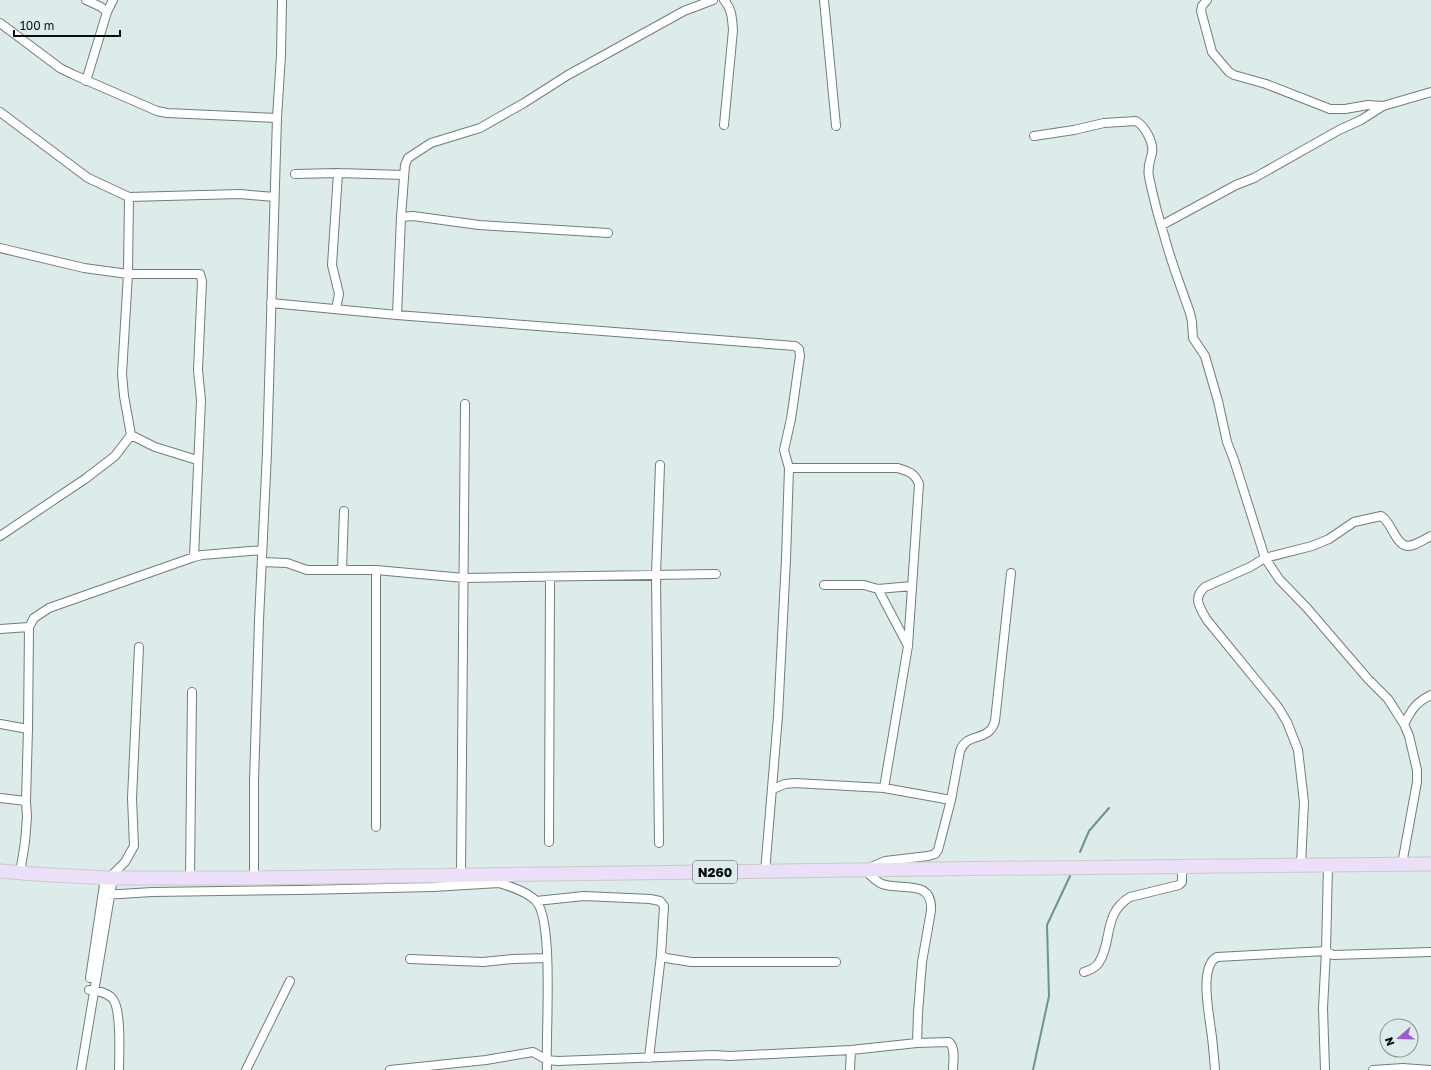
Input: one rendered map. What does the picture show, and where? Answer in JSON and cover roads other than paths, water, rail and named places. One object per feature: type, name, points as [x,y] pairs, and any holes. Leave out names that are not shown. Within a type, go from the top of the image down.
[{"type":"main road","name":"N260","points":[[0,871],[109,878],[254,878],[1431,864]]},
{"type":"street","points":[[86,0],[101,7],[107,12]]},
{"type":"street","points":[[86,81],[107,12],[113,0]]},
{"type":"street","points":[[254,878],[254,782],[282,0]]},
{"type":"street","points":[[397,315],[401,216],[405,165],[408,158],[431,143],[480,128],[524,103],[568,75],[684,11],[713,0]]},
{"type":"street","points":[[724,0],[729,6],[732,15],[733,30],[724,125]]},
{"type":"street","points":[[824,0],[836,126]]},
{"type":"street","points":[[1207,0],[1202,6],[1201,11],[1212,52],[1229,72],[1234,75],[1266,84],[1330,109],[1345,109],[1368,105],[1383,106]]},
{"type":"street","points":[[0,23],[60,68],[86,81],[157,111],[167,113],[277,118]]},
{"type":"street","points":[[1162,225],[1254,178],[1339,130],[1361,120],[1383,106],[1431,92]]},
{"type":"street","points":[[0,112],[88,178],[129,197],[240,194],[274,197]]},
{"type":"street","points":[[1034,136],[1074,130],[1104,123],[1136,121],[1140,123],[1144,129],[1152,147],[1148,170],[1152,193],[1162,225],[1163,234],[1190,313],[1193,338],[1205,356],[1218,401],[1226,442],[1234,460],[1265,558],[1279,579],[1307,608],[1368,679],[1388,699],[1404,724],[1415,756],[1417,770],[1402,864]]},
{"type":"street","points":[[336,309],[339,294],[332,265],[338,173]]},
{"type":"street","points":[[295,174],[404,174]]},
{"type":"street","points":[[0,536],[85,479],[115,456],[131,435],[122,380],[128,274],[129,197]]},
{"type":"street","points":[[401,216],[413,216],[479,225],[608,233]]},
{"type":"street","points":[[0,248],[84,268],[128,274],[200,274],[202,281],[198,370],[201,400],[197,460],[194,557]]},
{"type":"street","points":[[270,303],[397,315],[795,346],[799,349],[800,356],[784,450],[789,468],[783,622],[773,789],[765,872]]},
{"type":"street","points":[[461,875],[465,404]]},
{"type":"street","points":[[131,435],[154,447],[197,460]]},
{"type":"street","points":[[659,843],[656,575],[660,465]]},
{"type":"street","points":[[789,468],[898,468],[910,472],[916,476],[918,484],[908,646],[884,788]]},
{"type":"street","points":[[342,570],[344,511]]},
{"type":"street","points":[[1301,866],[1304,802],[1298,750],[1294,738],[1278,707],[1207,620],[1200,609],[1198,599],[1199,592],[1205,587],[1250,567],[1265,558],[1312,546],[1329,539],[1354,522],[1376,516],[1381,516],[1385,519],[1400,543],[1406,547],[1414,546],[1431,536]]},
{"type":"street","points":[[20,873],[26,828],[29,627],[34,618],[49,608],[194,557],[262,550]]},
{"type":"street","points":[[262,562],[287,563],[308,570],[376,570],[464,578],[716,574]]},
{"type":"street","points":[[376,570],[376,826]]},
{"type":"street","points":[[917,1043],[922,962],[931,911],[931,902],[923,891],[913,887],[877,882],[865,870],[886,861],[928,856],[934,854],[938,850],[951,800],[962,744],[967,740],[987,733],[993,728],[995,721],[1011,573]]},
{"type":"street","points":[[549,842],[550,577]]},
{"type":"street","points":[[824,585],[864,585],[878,589],[912,586]]},
{"type":"street","points":[[878,589],[908,646]]},
{"type":"street","points":[[0,629],[29,627]]},
{"type":"street","points":[[76,1070],[91,990],[109,878],[125,862],[134,846],[132,798],[139,647]]},
{"type":"street","points":[[190,878],[192,692]]},
{"type":"street","points":[[1404,724],[1411,710],[1431,695]]},
{"type":"street","points":[[0,724],[28,729]]},
{"type":"street","points":[[773,789],[785,784],[795,783],[884,788],[951,800]]},
{"type":"street","points":[[0,798],[26,800]]},
{"type":"street","points":[[1325,1070],[1323,1008],[1328,865]]},
{"type":"street","points":[[1084,972],[1098,964],[1104,950],[1112,918],[1123,901],[1130,897],[1179,885],[1182,882],[1182,867]]},
{"type":"street","points":[[480,875],[528,895],[536,900],[542,910],[545,923],[547,958],[547,1070]]},
{"type":"street","points":[[107,895],[152,892],[300,890],[499,883]]},
{"type":"street","points":[[536,900],[584,896],[650,899],[660,901],[664,906],[661,955],[648,1058]]},
{"type":"street","points":[[1215,1070],[1207,1000],[1207,976],[1212,959],[1217,957],[1326,951],[1333,955],[1431,952]]},
{"type":"street","points":[[661,955],[666,958],[692,962],[836,962]]},
{"type":"street","points":[[410,959],[483,962],[547,958]]},
{"type":"street","points":[[246,1070],[290,981]]},
{"type":"street","points":[[81,1070],[91,990]]},
{"type":"street","points":[[91,990],[108,995],[113,998],[116,1004],[119,1021],[119,1070]]},
{"type":"street","points":[[390,1070],[486,1060],[533,1052],[546,1060],[648,1058],[714,1055],[730,1056],[851,1050],[917,1043],[949,1042],[951,1043],[953,1049],[953,1070]]},
{"type":"street","points":[[850,1070],[851,1050]]},
{"type":"street","points":[[1373,1070],[1403,1068],[1430,1070]]},
{"type":"waterway","points":[[1080,852],[1089,831],[1109,808]]},
{"type":"waterway","points":[[1033,1070],[1049,996],[1047,925],[1070,876]]}]
